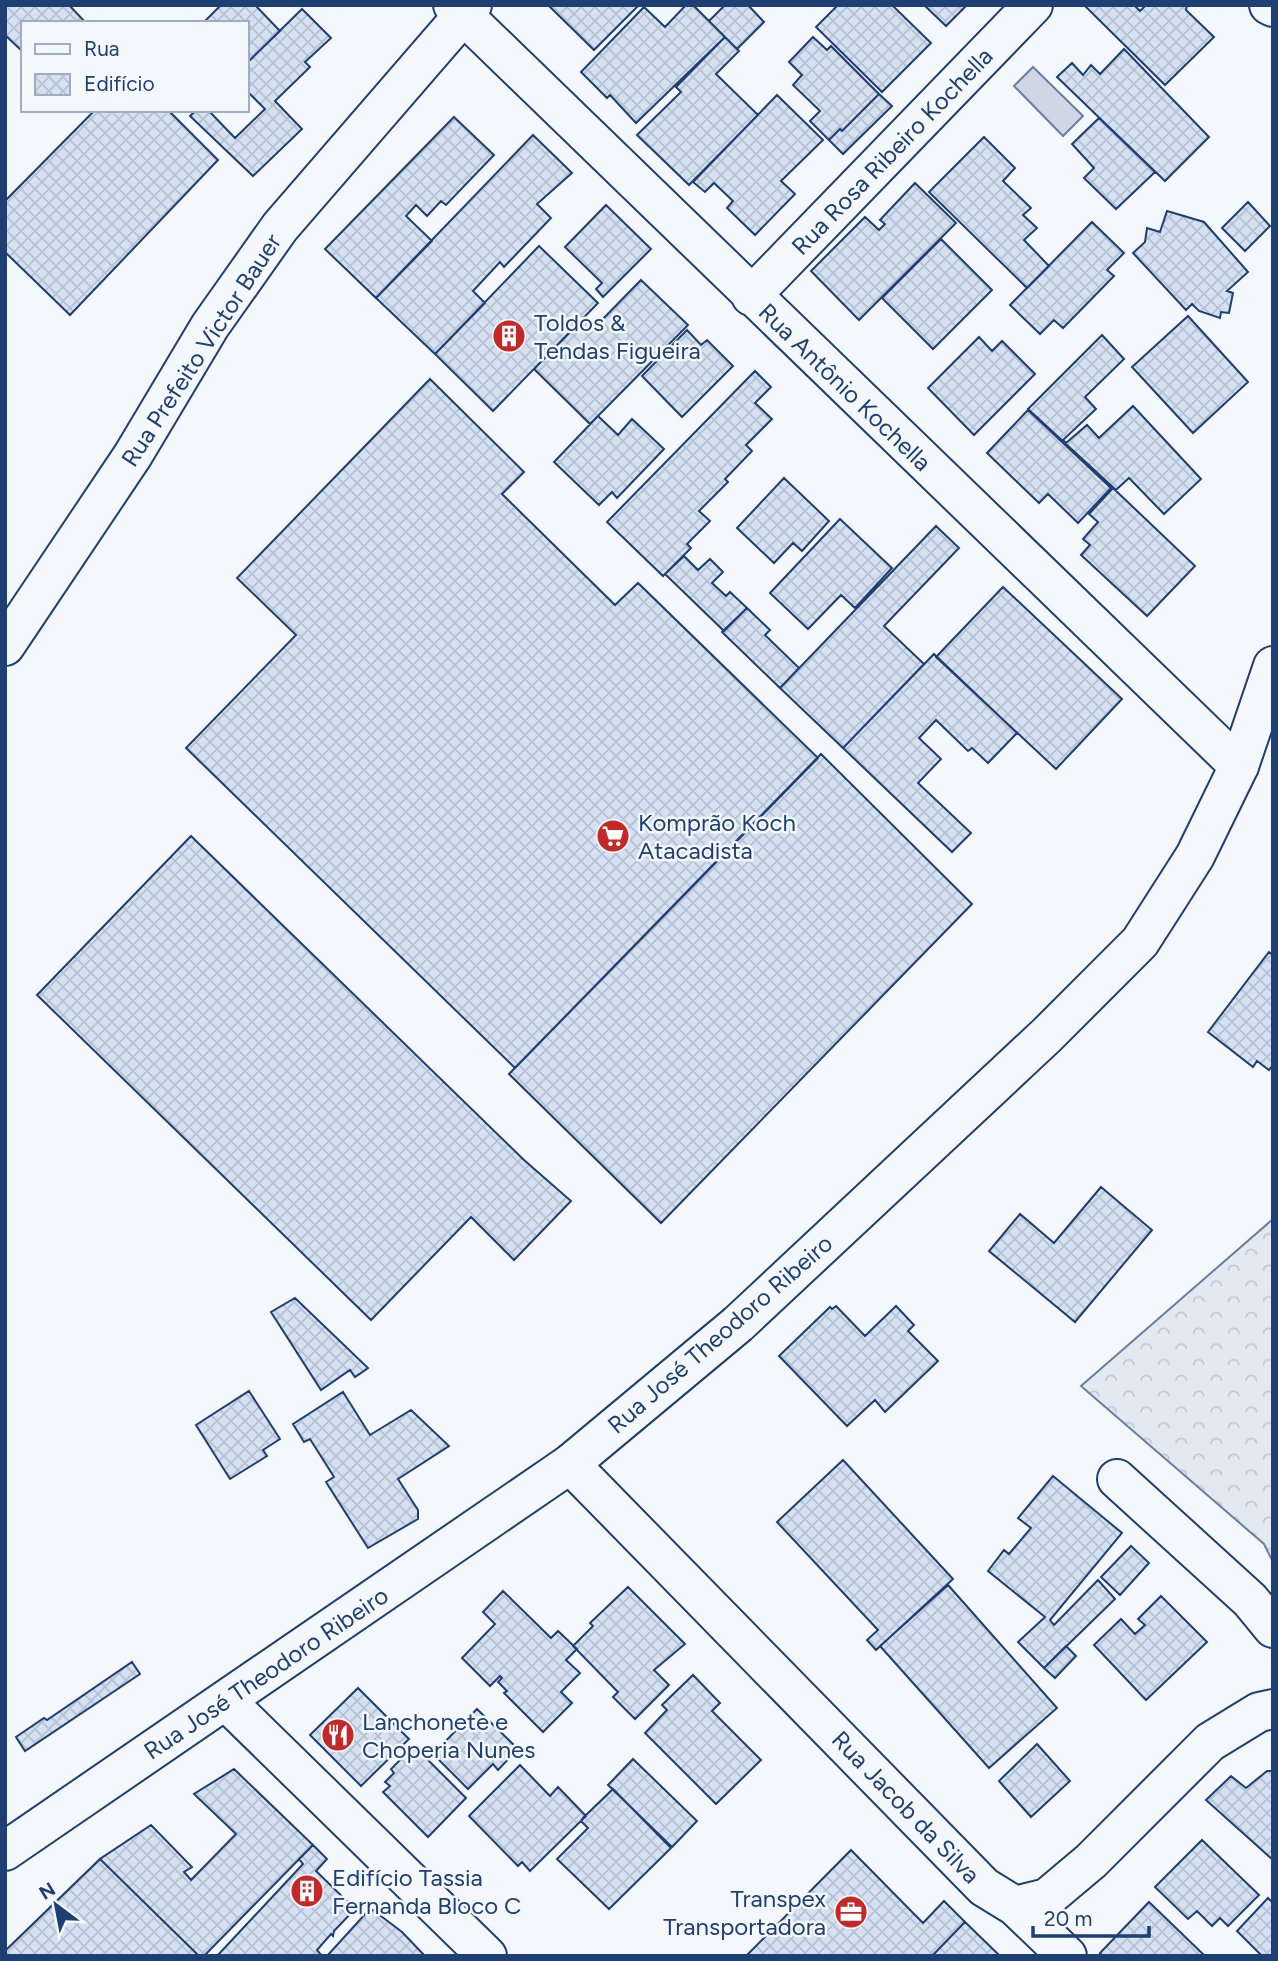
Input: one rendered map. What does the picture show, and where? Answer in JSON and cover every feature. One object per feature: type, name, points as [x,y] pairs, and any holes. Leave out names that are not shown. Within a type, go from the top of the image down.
[{"type":"street","name":"Rua Rosa Ribeiro Kochella","points":[[751,296],[1033,5]]},
{"type":"street","name":"Rua Antônio Kochella","points":[[462,8],[751,296],[1239,766]]},
{"type":"street","name":"Rua Prefeito Victor Bauer","points":[[5,646],[133,455],[210,326],[280,227],[462,8]]},
{"type":"street","name":"Rua José Theodoro Ribeiro","points":[[5,1851],[570,1464],[738,1324],[1047,1035],[1140,942],[1195,856],[1239,766],[1273,666]]},
{"type":"street","name":"Rua Jacob da Silva","points":[[570,1464],[984,1887],[1015,1906],[1067,1956]]},
{"type":"street","points":[[1117,1479],[1250,1600],[1273,1628]]},
{"type":"street","points":[[226,1701],[487,1956]]},
{"type":"street","points":[[1015,1906],[1047,1898],[1091,1861],[1210,1742],[1259,1712],[1273,1709]]},
{"type":"green space","points":[[1273,1219],[1273,1562],[1264,1544],[1081,1386]]},
{"type":"shaded area","points":[[1033,67],[1083,116],[1063,136],[1014,86]]},
{"type":"building","points":[[5,5],[69,5],[84,21],[21,21],[21,50],[5,35]]},
{"type":"building","points":[[221,5],[255,5],[280,31],[248,62],[248,21],[205,21]]},
{"type":"building","points":[[548,5],[639,5],[594,50]]},
{"type":"building","points":[[686,5],[693,5],[725,37],[636,123],[610,95],[607,98],[581,72],[644,7],[665,27]]},
{"type":"building","points":[[725,5],[748,5],[764,22],[737,49],[709,21]]},
{"type":"building","points":[[838,5],[892,5],[931,43],[882,92],[816,27]]},
{"type":"building","points":[[924,5],[967,5],[946,26]]},
{"type":"building","points":[[1084,5],[1134,5],[1140,11],[1146,5],[1187,5],[1186,10],[1214,37],[1165,85]]},
{"type":"building","points":[[302,9],[331,38],[305,62],[310,67],[275,101],[302,129],[253,176],[190,116],[194,112],[210,112],[235,138],[265,109],[248,92],[248,62]]},
{"type":"building","points":[[725,37],[739,51],[716,74],[758,115],[689,185],[637,135],[681,92],[676,87]]},
{"type":"building","points":[[813,37],[827,50],[831,46],[879,94],[842,131],[840,129],[829,140],[810,121],[820,111],[793,85],[802,75],[789,62]]},
{"type":"building","points":[[1124,49],[1209,137],[1165,181],[1057,77],[1072,63],[1083,75],[1091,65],[1100,74]]},
{"type":"building","points":[[879,94],[892,106],[843,154],[829,140],[840,129],[842,131]]},
{"type":"building","points":[[777,95],[823,140],[781,181],[795,194],[755,235],[727,208],[733,201],[714,183],[705,192],[693,182]]},
{"type":"building","points":[[93,112],[170,112],[218,160],[70,315],[5,252],[5,201]]},
{"type":"building","points":[[454,117],[494,155],[446,205],[441,201],[427,216],[416,205],[406,216],[432,241],[376,298],[325,249]]},
{"type":"building","points":[[1099,118],[1155,172],[1116,209],[1084,178],[1094,168],[1072,144]]},
{"type":"building","points":[[533,135],[572,173],[537,204],[551,218],[504,267],[500,262],[473,291],[485,303],[435,354],[376,298]]},
{"type":"building","points":[[984,137],[1015,168],[1003,181],[1031,208],[1023,215],[1037,228],[1024,240],[1049,266],[1027,288],[929,192]]},
{"type":"building","points":[[915,183],[956,223],[859,320],[811,271],[865,217],[879,230],[885,224],[880,220]]},
{"type":"building","points":[[1248,202],[1270,226],[1245,251],[1222,228]]},
{"type":"building","points":[[606,205],[651,249],[603,297],[596,289],[602,283],[565,247]]},
{"type":"building","points":[[1167,211],[1204,222],[1248,272],[1227,291],[1233,293],[1229,313],[1221,312],[1220,318],[1199,311],[1192,304],[1186,310],[1133,253],[1145,242],[1147,228],[1160,232]]},
{"type":"building","points":[[1092,222],[1124,253],[1107,270],[1114,276],[1063,328],[1054,320],[1040,334],[1010,305]]},
{"type":"building","points":[[941,239],[992,290],[933,349],[882,298]]},
{"type":"building","name":"Toldos & Tendas Figueira","points":[[539,246],[598,303],[493,411],[435,354]]},
{"type":"building","points":[[641,280],[688,325],[590,424],[534,369],[584,318],[594,328]]},
{"type":"building","points":[[1188,316],[1248,382],[1193,433],[1132,367]]},
{"type":"building","points":[[687,330],[701,345],[707,340],[733,366],[682,417],[642,376]]},
{"type":"building","points":[[1102,335],[1124,359],[1085,397],[1096,409],[1063,440],[1066,443],[1087,425],[1099,438],[1133,406],[1201,479],[1164,514],[1129,478],[1116,490],[1028,409]]},
{"type":"building","points":[[979,337],[992,351],[1002,341],[1035,374],[974,435],[928,388]]},
{"type":"building","points":[[755,371],[771,387],[755,403],[772,419],[746,445],[752,451],[725,479],[728,482],[699,511],[710,521],[687,544],[691,548],[663,576],[607,522]]},
{"type":"building","points":[[430,379],[524,472],[502,494],[615,605],[638,583],[818,758],[515,1068],[186,748],[296,635],[237,578]]},
{"type":"building","points":[[1028,410],[1111,488],[1078,523],[1048,494],[1039,503],[987,453]]},
{"type":"building","points":[[598,416],[618,435],[632,419],[664,449],[617,498],[612,492],[599,505],[554,462]]},
{"type":"building","points":[[784,478],[829,521],[802,551],[793,543],[774,563],[737,528]]},
{"type":"building","points":[[1113,488],[1195,566],[1147,616],[1081,555],[1090,545],[1083,539],[1098,522],[1089,514]]},
{"type":"building","points":[[840,519],[892,568],[855,608],[841,595],[808,629],[770,593]]},
{"type":"building","points":[[936,526],[959,548],[884,626],[924,664],[843,748],[780,688]]},
{"type":"building","points":[[684,556],[698,570],[710,559],[723,572],[712,583],[726,596],[730,592],[747,608],[724,631],[665,574]]},
{"type":"building","points":[[1003,587],[1122,699],[1056,769],[936,657]]},
{"type":"building","points":[[747,608],[770,630],[765,635],[799,668],[780,688],[722,632]]},
{"type":"building","points":[[934,654],[1017,733],[988,763],[972,748],[968,751],[936,720],[919,738],[941,759],[918,783],[971,833],[952,852],[843,748]]},
{"type":"building","points":[[821,754],[972,904],[661,1223],[509,1074]]},
{"type":"building","points":[[191,836],[524,1160],[571,1201],[514,1260],[471,1217],[371,1320],[37,995]]},
{"type":"building","points":[[1269,952],[1273,955],[1273,1065],[1269,1070],[1257,1061],[1253,1067],[1208,1032]]},
{"type":"building","points":[[1101,1187],[1152,1230],[1075,1322],[989,1251],[1020,1214],[1054,1243]]},
{"type":"building","points":[[295,1298],[368,1368],[355,1377],[350,1370],[321,1390],[271,1312]]},
{"type":"building","points":[[836,1306],[865,1336],[896,1306],[914,1325],[908,1331],[938,1361],[885,1412],[875,1400],[847,1426],[779,1356],[830,1307],[832,1309]]},
{"type":"building","points":[[249,1391],[280,1439],[263,1450],[267,1456],[230,1479],[196,1425]]},
{"type":"building","points":[[343,1392],[370,1435],[411,1410],[449,1446],[398,1479],[418,1510],[418,1519],[368,1548],[326,1482],[334,1477],[310,1439],[304,1442],[293,1424]]},
{"type":"building","points":[[843,1460],[953,1579],[876,1650],[867,1640],[878,1630],[777,1522]]},
{"type":"building","points":[[1053,1476],[1122,1533],[1050,1620],[1054,1625],[1098,1580],[1115,1599],[1044,1668],[1018,1642],[1045,1617],[988,1571],[1004,1550],[1009,1554],[1031,1528],[1018,1518]]},
{"type":"building","points":[[1131,1546],[1149,1563],[1120,1595],[1101,1577]]},
{"type":"building","points":[[948,1585],[1057,1708],[989,1768],[880,1646]]},
{"type":"building","points":[[628,1587],[685,1644],[654,1670],[669,1685],[635,1719],[613,1697],[618,1692],[573,1646],[593,1626],[590,1623]]},
{"type":"building","points":[[503,1591],[551,1638],[558,1631],[577,1649],[566,1660],[580,1673],[561,1692],[572,1703],[543,1732],[504,1693],[507,1691],[498,1682],[502,1678],[500,1676],[490,1686],[462,1658],[495,1624],[483,1612]]},
{"type":"building","points":[[1161,1596],[1207,1642],[1146,1700],[1094,1645],[1121,1619],[1135,1634],[1145,1625],[1138,1619]]},
{"type":"building","points":[[1066,1646],[1076,1656],[1055,1678],[1044,1668]]},
{"type":"building","points":[[132,1662],[140,1674],[25,1751],[16,1737],[44,1718],[47,1720]]},
{"type":"building","points":[[693,1675],[720,1703],[712,1711],[761,1760],[716,1804],[645,1733],[667,1710],[662,1705]]},
{"type":"building","points":[[358,1688],[409,1739],[361,1786],[310,1735]]},
{"type":"building","points":[[477,1709],[518,1749],[498,1770],[493,1764],[468,1789],[433,1754]]},
{"type":"building","points":[[1037,1744],[1070,1781],[1031,1817],[999,1781]]},
{"type":"building","points":[[414,1746],[466,1798],[428,1837],[383,1792],[390,1786],[385,1782],[394,1773],[391,1769]]},
{"type":"building","points":[[633,1759],[697,1821],[672,1847],[608,1785]]},
{"type":"building","points":[[520,1765],[550,1796],[558,1787],[586,1816],[530,1871],[522,1862],[518,1866],[469,1816]]},
{"type":"building","points":[[234,1769],[313,1845],[204,1956],[199,1956],[100,1859],[151,1825],[192,1867],[184,1872],[191,1880],[236,1834],[194,1794]]},
{"type":"building","points":[[1267,1771],[1273,1771],[1273,1860],[1206,1800],[1231,1776],[1246,1788]]},
{"type":"building","points":[[613,1789],[671,1848],[609,1909],[557,1859],[588,1828],[581,1821],[583,1818]]},
{"type":"building","points":[[1202,1840],[1259,1895],[1228,1926],[1220,1918],[1212,1926],[1197,1911],[1188,1919],[1155,1887]]},
{"type":"building","name":"Edifício Tassia Fernanda Bloco C","points":[[313,1845],[327,1859],[316,1871],[355,1909],[334,1931],[333,1936],[331,1934],[317,1950],[322,1956],[217,1956],[303,1864],[299,1859]]},
{"type":"building","name":"Transpex Transportadora","points":[[851,1850],[923,1923],[944,1901],[965,1922],[932,1956],[746,1956]]},
{"type":"building","points":[[100,1859],[199,1956],[5,1956],[5,1951]]},
{"type":"building","points":[[1268,1898],[1273,1903],[1273,1956],[1262,1956],[1237,1931]]},
{"type":"building","points":[[1149,1902],[1205,1956],[1103,1956],[1100,1953]]},
{"type":"building","points":[[373,1910],[402,1932],[425,1956],[327,1956],[366,1913]]},
{"type":"building","points":[[965,1922],[1000,1956],[932,1956]]},
{"type":"place","name":"Toldos & Tendas Figueira","points":[[509,336]]},
{"type":"place","name":"Komprão Koch Atacadista","points":[[613,836]]},
{"type":"place","name":"Lanchonete e Choperia Nunes","points":[[338,1735]]},
{"type":"place","name":"Edifício Tassia Fernanda Bloco C","points":[[307,1891]]},
{"type":"place","name":"Transpex Transportadora","points":[[851,1912]]}]
